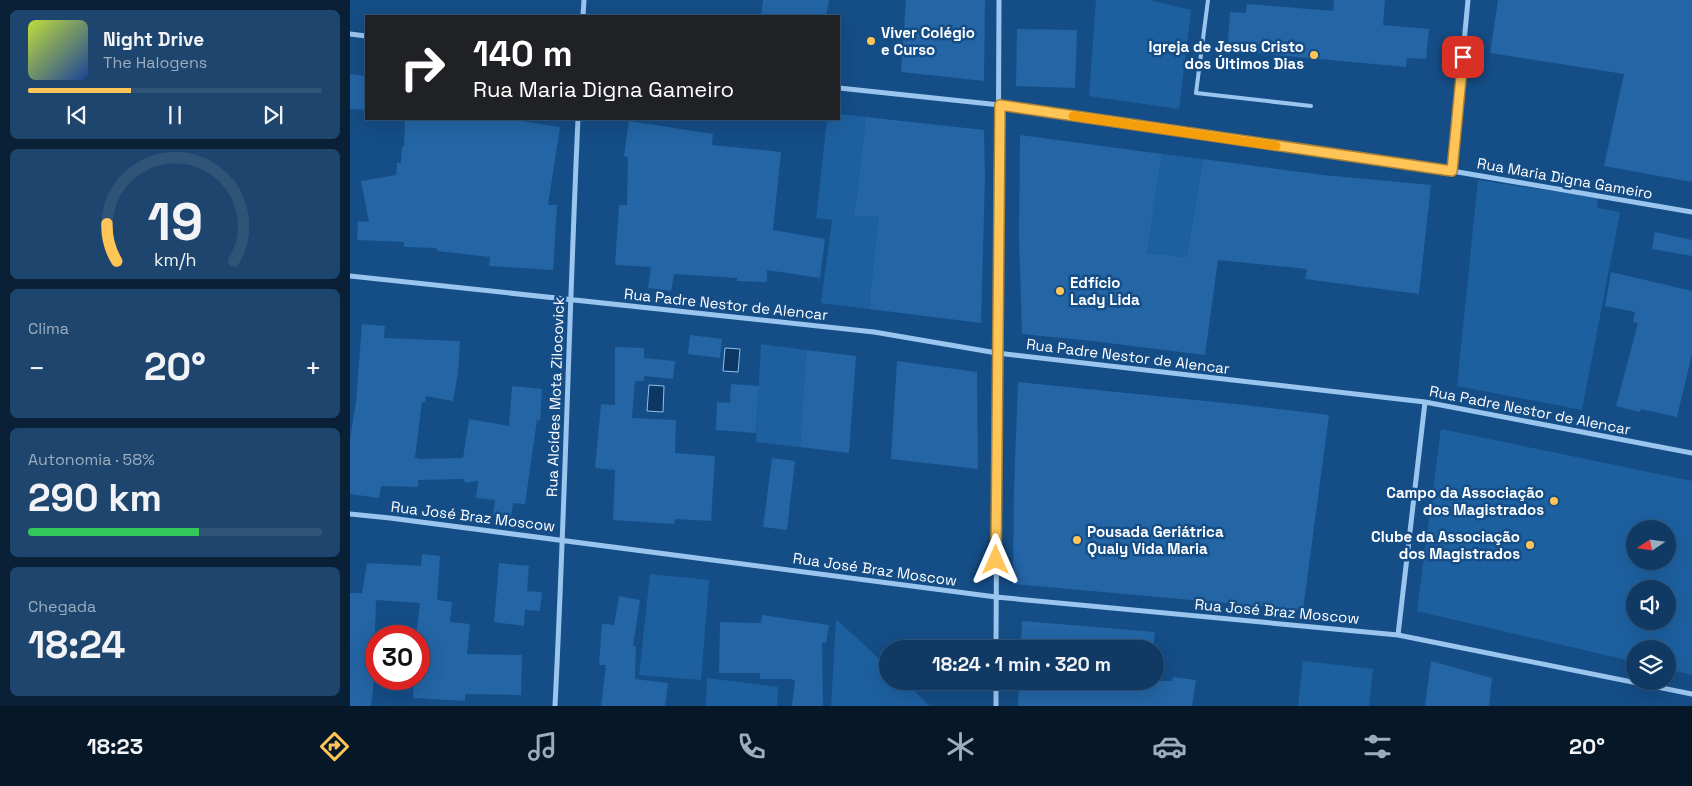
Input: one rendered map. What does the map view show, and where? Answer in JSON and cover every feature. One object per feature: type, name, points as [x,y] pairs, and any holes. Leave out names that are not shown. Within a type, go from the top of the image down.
[{"type":"street","points":[[583,15],[584,0]]},
{"type":"street","points":[[996,640],[999,0]]},
{"type":"street","points":[[1452,171],[1468,0]]},
{"type":"street","points":[[350,34],[365,36]]},
{"type":"street","name":"Rua Maria Digna Gameiro","points":[[840,88],[1000,105],[1452,171],[1692,212]]},
{"type":"street","name":"Rua Alcídes Mota Zilocovick","points":[[555,706],[564,540],[570,300],[578,120]]},
{"type":"street","name":"Rua Padre Nestor de Alencar","points":[[350,276],[874,332],[998,353],[1425,402],[1692,453]]},
{"type":"street","points":[[1398,634],[1425,402]]},
{"type":"street","name":"Rua José Braz Moscow","points":[[350,514],[996,597],[1398,634],[1692,694]]},
{"type":"street","points":[[996,690],[996,706]]},
{"type":"lane","points":[[1208,0],[1196,92],[1311,106]]},
{"type":"shaded area","points":[[1096,0],[1149,0],[1191,10],[1179,109],[1089,96]]},
{"type":"shaded area","points":[[840,114],[866,117],[854,215],[878,217],[869,309],[821,303],[832,220],[816,218],[827,120],[840,120]]},
{"type":"shaded area","points":[[1162,154],[1203,159],[1187,257],[1147,253]]},
{"type":"shaded area","points":[[1478,180],[1598,198],[1597,208],[1620,212],[1582,410],[1457,386]]},
{"type":"shaded area","points":[[761,344],[806,350],[800,447],[756,442]]},
{"type":"shaded area","points":[[725,348],[740,349],[738,372],[723,371]]},
{"type":"shaded area","points":[[649,385],[664,386],[663,412],[647,411]]},
{"type":"shaded area","name":"Clube da Associação dos Magistrados","points":[[1441,429],[1692,481],[1692,675],[1676,671],[1676,640],[1626,640],[1626,660],[1417,611]]},
{"type":"shaded area","points":[[650,574],[709,580],[701,680],[639,675]]},
{"type":"shaded area","points":[[836,619],[879,659],[879,690],[913,690],[930,706],[831,706]]},
{"type":"shaded area","points":[[1303,661],[1373,669],[1369,706],[1298,706]]},
{"type":"shaded area","points":[[707,678],[778,687],[777,706],[706,706]]},
{"type":"building","points":[[763,0],[829,0],[826,15],[761,15]]},
{"type":"building","points":[[906,0],[985,0],[984,81],[901,72]]},
{"type":"building","points":[[1334,0],[1385,0],[1383,25],[1429,29],[1426,59],[1407,58],[1406,67],[1244,52],[1245,43],[1228,42],[1230,12],[1246,13],[1247,4],[1333,11]]},
{"type":"building","points":[[1498,0],[1692,0],[1692,182],[1604,166],[1624,74],[1490,53]]},
{"type":"building","points":[[1017,29],[1077,30],[1075,88],[1016,86]]},
{"type":"building","points":[[350,74],[365,76],[365,110],[350,109]]},
{"type":"building","points":[[866,117],[984,130],[985,178],[981,323],[869,309],[878,217],[854,216]]},
{"type":"building","points":[[405,120],[513,120],[560,127],[548,205],[557,205],[553,270],[489,266],[490,257],[437,251],[437,248],[404,247],[404,242],[357,240],[358,221],[369,222],[361,181],[396,175],[397,163],[401,163],[402,147],[404,147]]},
{"type":"building","points":[[629,121],[713,134],[712,145],[781,152],[773,230],[825,239],[820,278],[767,270],[767,282],[737,281],[737,278],[674,274],[671,291],[648,288],[651,267],[615,265],[619,205],[627,205],[628,157],[624,156]]},
{"type":"building","points":[[1020,135],[1162,154],[1147,253],[1187,257],[1203,159],[1323,175],[1431,185],[1419,294],[1305,279],[1307,269],[1218,260],[1205,355],[1022,334],[1019,238]]},
{"type":"building","points":[[1655,232],[1692,240],[1692,256],[1652,249]]},
{"type":"building","points":[[1611,272],[1692,291],[1692,354],[1677,417],[1641,409],[1640,412],[1616,406],[1638,323],[1633,322],[1635,312],[1605,306]]},
{"type":"building","points":[[362,324],[385,326],[384,338],[460,341],[458,373],[453,401],[426,396],[425,402],[422,402],[415,458],[463,458],[469,419],[509,426],[512,386],[542,389],[540,421],[537,420],[525,504],[513,503],[511,517],[493,515],[495,500],[476,498],[478,481],[465,483],[464,479],[418,480],[418,487],[381,486],[379,498],[350,494],[350,439],[356,402]]},
{"type":"building","points":[[690,335],[722,339],[720,358],[688,354]]},
{"type":"building","points":[[615,347],[644,348],[644,358],[675,361],[673,379],[644,376],[644,381],[635,381],[632,418],[676,420],[675,453],[715,456],[711,521],[675,519],[674,524],[613,520],[615,470],[595,468],[601,404],[615,405]]},
{"type":"building","points":[[806,350],[856,356],[849,453],[800,447]]},
{"type":"building","points":[[897,361],[977,372],[978,469],[891,459]]},
{"type":"building","points":[[1018,382],[1329,415],[1303,610],[1013,584]]},
{"type":"building","points":[[731,384],[759,386],[756,433],[716,430],[717,402],[730,403]]},
{"type":"building","points":[[772,458],[795,461],[787,530],[763,527]]},
{"type":"building","points":[[422,554],[440,556],[437,600],[452,602],[450,622],[470,624],[467,654],[522,655],[521,695],[465,694],[465,701],[413,698],[413,690],[430,690],[430,625],[417,625],[420,603],[376,600],[375,625],[365,625],[365,690],[373,690],[371,706],[350,706],[350,593],[362,593],[367,563],[421,566]]},
{"type":"building","points":[[499,563],[529,566],[527,591],[542,592],[540,611],[525,610],[524,626],[494,622]]},
{"type":"building","points":[[619,596],[640,600],[633,646],[636,646],[635,679],[668,683],[665,706],[601,706],[606,665],[599,665],[602,624],[614,625]]},
{"type":"building","points":[[762,615],[829,625],[826,643],[822,643],[823,706],[792,706],[795,680],[792,679],[760,679],[760,673],[719,673],[720,622],[761,623]]},
{"type":"building","points":[[1022,621],[1155,632],[1154,640],[1021,640]]},
{"type":"building","points":[[1431,661],[1492,678],[1489,706],[1425,706]]},
{"type":"building","points":[[1173,677],[1196,680],[1192,706],[1018,706],[1019,690],[1164,690],[1164,681],[1172,681]]},
{"type":"slow traffic","points":[[1073,116],[1276,146]]},
{"type":"place","name":"Viver Colégio e Curso","points":[[871,41]]},
{"type":"place","name":"Igreja de Jesus Cristo dos Últimos Dias","points":[[1314,55]]},
{"type":"place","name":"Edfício Lady Lida","points":[[1060,291]]},
{"type":"place","name":"Campo da Associação dos Magistrados","points":[[1554,501]]},
{"type":"place","name":"Pousada Geriátrica Qualy Vida Maria","points":[[1077,540]]},
{"type":"place","name":"Clube da Associação dos Magistrados","points":[[1530,545]]},
{"type":"route","points":[[996,560],[1000,105],[1452,171],[1463,57]]}]
